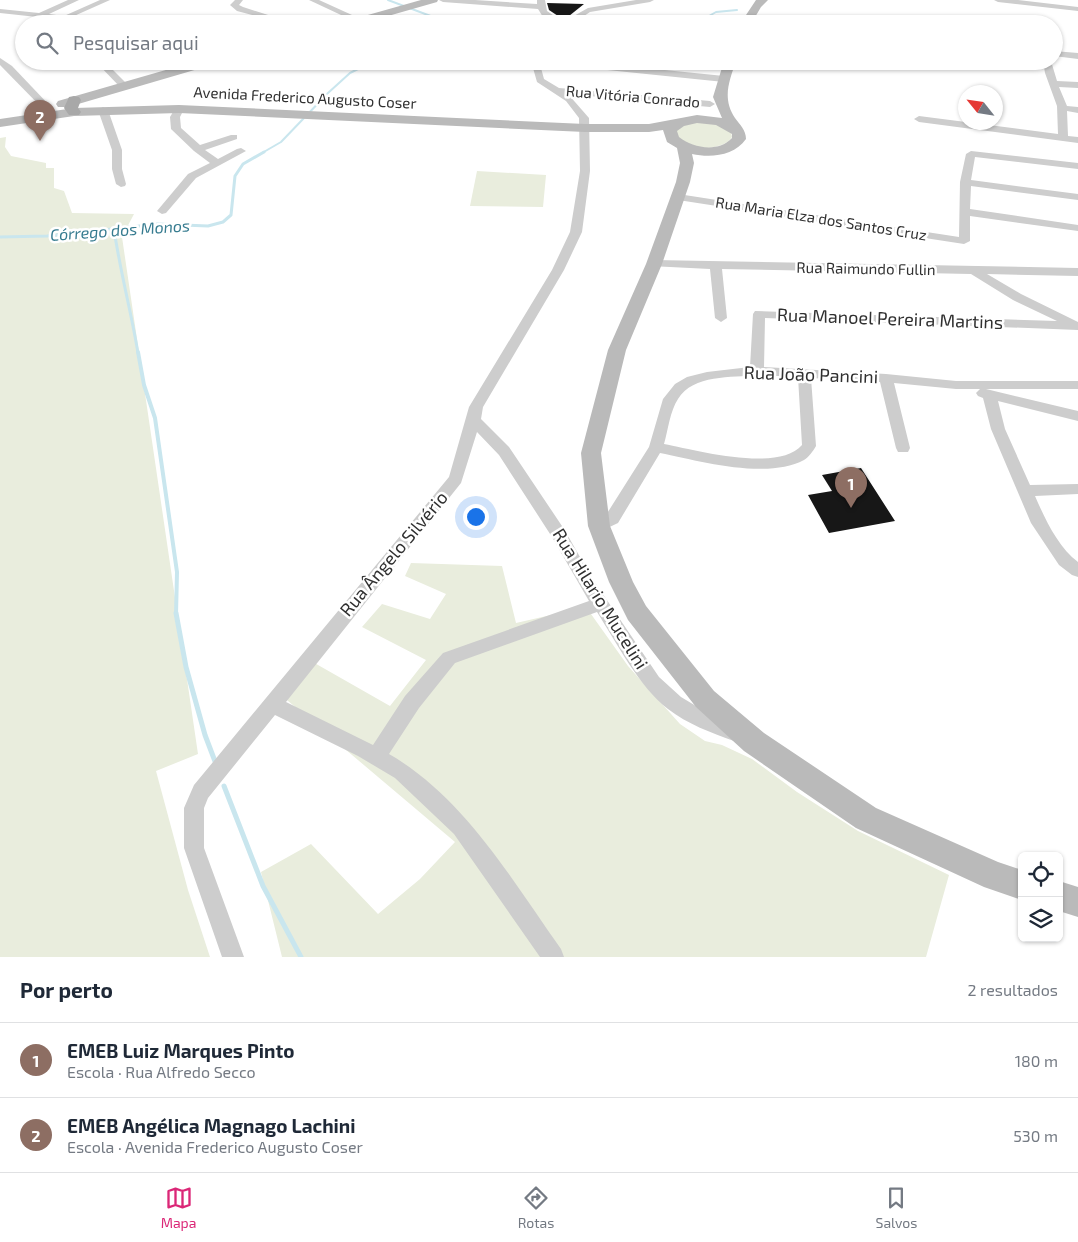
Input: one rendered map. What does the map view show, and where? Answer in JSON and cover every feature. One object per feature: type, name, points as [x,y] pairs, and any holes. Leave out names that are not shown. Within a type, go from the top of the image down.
[{"type":"main road","points":[[377,15],[433,0]]},
{"type":"main road","points":[[750,15],[757,5],[764,0]]},
{"type":"main road","points":[[74,106],[124,86],[180,70]]},
{"type":"main road","points":[[727,70],[722,84],[710,104],[672,127],[670,133],[672,139],[681,145],[687,163],[679,194],[654,264],[617,350],[591,452],[599,526],[621,582],[637,613],[705,699],[754,742],[866,818],[995,876],[1018,884]]},
{"type":"main road","points":[[679,194],[701,167],[736,137],[720,105],[722,84]]},
{"type":"main road","name":"Avenida Frederico Augusto Coser","points":[[4,122],[74,106],[103,110],[179,109],[610,129],[649,128],[704,119],[728,124],[736,137],[726,149],[708,151],[681,145],[646,133],[610,129]]},
{"type":"main road","points":[[1062,897],[1078,902]]},
{"type":"street","points":[[41,14],[75,0]]},
{"type":"street","points":[[78,15],[106,0]]},
{"type":"street","points":[[238,0],[234,5],[240,9],[262,15]]},
{"type":"street","points":[[313,0],[348,15]]},
{"type":"street","points":[[443,0],[540,4],[543,13],[546,15]]},
{"type":"street","points":[[580,15],[588,10],[650,0]]},
{"type":"street","points":[[998,0],[1078,9]]},
{"type":"street","points":[[0,11],[45,15]]},
{"type":"street","points":[[1063,54],[1078,56]]},
{"type":"street","points":[[0,61],[9,68],[50,112]]},
{"type":"street","points":[[109,70],[124,86]]},
{"type":"street","points":[[537,70],[537,75],[548,87],[569,99],[580,112],[584,118],[585,128]]},
{"type":"street","points":[[617,70],[722,84]]},
{"type":"street","points":[[1048,70],[1062,108],[1063,138]]},
{"type":"street","points":[[1054,84],[1078,86]]},
{"type":"street","name":"Rua Vitória Conrado","points":[[556,91],[710,104]]},
{"type":"street","points":[[1062,108],[1078,110]]},
{"type":"street","points":[[179,109],[175,117],[176,129],[216,162]]},
{"type":"street","points":[[103,110],[117,150],[117,169],[120,184]]},
{"type":"street","points":[[919,119],[1078,140]]},
{"type":"street","name":"Rua Ângelo Silvério","points":[[233,957],[194,848],[194,808],[201,792],[456,480],[475,421],[476,407],[558,270],[576,232],[585,171],[585,128]]},
{"type":"street","points":[[198,149],[234,137]]},
{"type":"street","points":[[162,211],[192,176],[216,162],[241,151]]},
{"type":"street","points":[[1078,166],[970,154],[965,182],[966,212],[1078,228]]},
{"type":"street","points":[[965,182],[1078,196]]},
{"type":"street","name":"Rua Maria Elza dos Santos Cruz","points":[[679,194],[964,241],[966,212]]},
{"type":"street","name":"Rua Raimundo Fullin","points":[[654,264],[716,267],[1078,272]]},
{"type":"street","points":[[716,267],[721,318]]},
{"type":"street","points":[[974,271],[1017,297],[1078,327]]},
{"type":"street","name":"Rua Manoel Pereira Martins","points":[[758,371],[760,314],[1078,327]]},
{"type":"street","name":"Rua João Pancini","points":[[599,526],[612,519],[656,447],[670,399],[680,387],[692,380],[707,376],[758,371],[886,378],[956,385],[1078,385]]},
{"type":"street","points":[[656,447],[755,464],[789,460],[800,456],[809,446],[804,374]]},
{"type":"street","points":[[886,378],[903,448]]},
{"type":"street","points":[[956,385],[990,396],[1078,416]]},
{"type":"street","points":[[990,396],[998,429],[1039,523],[1065,561],[1078,571]]},
{"type":"street","name":"Rua Hilario Mucelini","points":[[475,421],[504,451],[558,533],[586,583],[653,682],[674,702],[699,718],[754,742]]},
{"type":"street","points":[[1025,491],[1078,489]]},
{"type":"street","points":[[376,757],[412,702],[449,658],[600,604]]},
{"type":"street","points":[[272,704],[402,772],[461,827],[553,957]]},
{"type":"green space","points":[[712,122],[731,132],[732,137],[729,141],[717,147],[694,148],[684,143],[673,130],[685,123]]},
{"type":"green space","points":[[6,137],[5,147],[11,156],[46,163],[46,168],[54,168],[54,188],[64,191],[72,213],[134,214],[122,237],[198,754],[156,771],[188,890],[210,957],[0,957],[0,138]]},
{"type":"green space","points":[[477,171],[546,175],[543,207],[470,206]]},
{"type":"green space","points":[[411,563],[502,566],[516,623],[586,607],[628,666],[680,724],[705,741],[722,745],[752,759],[797,792],[858,831],[949,875],[926,957],[282,957],[261,872],[311,844],[378,914],[420,879],[455,842],[281,695],[311,661],[390,706],[426,660],[362,627],[382,604],[430,619],[446,594],[405,576]]},
{"type":"building","points":[[547,3],[584,4],[570,15],[556,15],[549,10]]},
{"type":"building","points":[[861,468],[895,521],[829,533],[808,495],[832,491],[822,475]]},
{"type":"waterway","name":"Córrego dos Monos","points":[[388,0],[428,15]]},
{"type":"waterway","points":[[711,15],[716,12],[737,10]]},
{"type":"waterway","name":"Córrego dos Monos","points":[[262,153],[281,142],[328,93],[356,70]]},
{"type":"waterway","name":"Córrego dos Monos","points":[[0,237],[47,236],[158,224],[208,226],[223,222],[231,215],[235,176],[243,164],[264,152]]},
{"type":"waterway","points":[[114,229],[138,353]]},
{"type":"waterway","points":[[138,352],[144,385],[155,418],[177,572],[176,613]]},
{"type":"waterway","points":[[176,613],[186,667],[205,735],[216,764]]},
{"type":"waterway","points":[[224,786],[263,886],[301,957]]},
{"type":"place","name":"EMEB Angélica Magnago Lachini","points":[[40,141]]},
{"type":"place","name":"EMEB Luiz Marques Pinto","points":[[851,508]]}]
